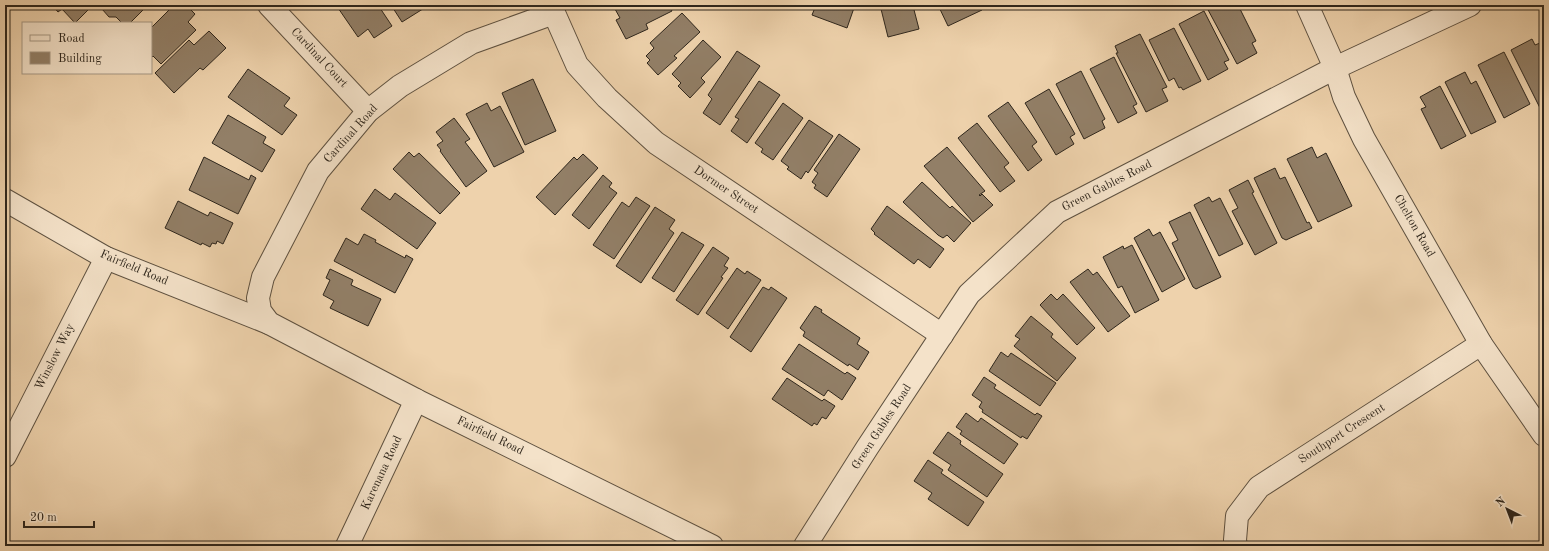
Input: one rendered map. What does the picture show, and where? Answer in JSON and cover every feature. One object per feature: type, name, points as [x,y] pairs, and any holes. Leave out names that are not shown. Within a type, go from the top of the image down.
[{"type":"street","name":"Cardinal Court","points":[[269,5],[368,111]]},
{"type":"street","name":"Chelton Road","points":[[1307,5],[1335,68],[1344,98],[1364,139],[1481,344],[1544,435]]},
{"type":"street","name":"Green Gables Road","points":[[805,546],[867,448],[969,294],[1057,212],[1335,68],[1470,5]]},
{"type":"street","name":"Cardinal Road","points":[[269,323],[260,311],[258,298],[263,277],[318,171],[368,111],[400,86],[471,43],[554,9]]},
{"type":"street","name":"Dormer Street","points":[[554,9],[577,65],[607,98],[656,143],[942,335]]},
{"type":"street","name":"Fairfield Road","points":[[5,200],[106,258],[269,323],[416,400],[712,546]]},
{"type":"street","name":"Winslow Way","points":[[5,456],[106,258]]},
{"type":"street","name":"Southport Crescent","points":[[1236,546],[1237,516],[1259,487],[1481,344]]},
{"type":"street","name":"Karenana Road","points":[[347,546],[416,400]]},
{"type":"building","points":[[52,5],[93,5],[76,22],[74,22],[62,9],[58,12]]},
{"type":"building","points":[[103,5],[148,5],[131,22],[121,22],[116,17],[109,17],[102,9]]},
{"type":"building","points":[[174,5],[186,5],[195,14],[188,22],[196,30],[161,64],[153,56],[152,57],[152,27]]},
{"type":"building","points":[[336,5],[378,5],[392,26],[374,38],[368,29],[358,37]]},
{"type":"building","points":[[391,5],[424,5],[426,7],[402,22]]},
{"type":"building","points":[[624,5],[669,5],[672,11],[646,24],[648,29],[626,39],[616,20],[620,18],[615,9]]},
{"type":"building","points":[[816,5],[855,5],[847,28],[812,15]]},
{"type":"building","points":[[880,5],[914,5],[919,29],[888,37]]},
{"type":"building","points":[[938,5],[980,5],[982,10],[948,26]]},
{"type":"building","points":[[1238,5],[1256,41],[1252,43],[1257,53],[1237,64],[1206,6]]},
{"type":"building","points":[[1204,11],[1229,60],[1224,62],[1228,69],[1208,80],[1179,24]]},
{"type":"building","points":[[682,13],[700,32],[674,56],[677,58],[658,75],[647,63],[650,60],[646,56],[654,48],[650,43]]},
{"type":"building","points":[[1174,28],[1201,81],[1183,90],[1181,87],[1179,88],[1174,78],[1169,81],[1149,40]]},
{"type":"building","points":[[209,31],[226,48],[203,70],[200,68],[174,93],[155,73],[189,40],[194,45]]},
{"type":"building","points":[[1140,34],[1167,87],[1162,89],[1168,101],[1146,112],[1116,53],[1118,53],[1115,46]]},
{"type":"building","points":[[1532,39],[1535,45],[1540,43],[1544,52],[1544,109],[1541,110],[1511,50]]},
{"type":"building","points":[[703,40],[721,57],[701,78],[705,82],[690,98],[678,86],[681,83],[672,74]]},
{"type":"building","points":[[737,51],[760,66],[720,125],[703,113],[712,99],[708,95]]},
{"type":"building","points":[[1504,52],[1530,104],[1504,118],[1478,65]]},
{"type":"building","points":[[1114,57],[1137,104],[1133,106],[1137,113],[1118,123],[1090,69]]},
{"type":"building","points":[[248,69],[290,98],[284,106],[297,115],[282,135],[228,97]]},
{"type":"building","points":[[1081,71],[1105,119],[1102,121],[1105,128],[1084,139],[1056,84]]},
{"type":"building","points":[[1465,72],[1471,84],[1476,81],[1496,122],[1471,134],[1445,82]]},
{"type":"building","points":[[533,79],[556,131],[525,145],[502,93]]},
{"type":"building","points":[[759,81],[780,95],[747,143],[731,131],[739,119],[735,117]]},
{"type":"building","points":[[1440,86],[1466,136],[1441,149],[1421,109],[1426,107],[1420,97]]},
{"type":"building","points":[[1049,89],[1075,134],[1070,137],[1074,144],[1056,155],[1025,103]]},
{"type":"building","points":[[1008,102],[1037,142],[1032,146],[1042,160],[1028,171],[988,116]]},
{"type":"building","points":[[487,103],[491,111],[500,106],[524,152],[494,167],[466,114]]},
{"type":"building","points":[[783,103],[803,118],[773,160],[761,152],[763,149],[755,143]]},
{"type":"building","points":[[228,115],[266,137],[263,143],[275,150],[262,172],[212,143]]},
{"type":"building","points":[[454,118],[470,139],[465,142],[487,171],[466,187],[437,145],[443,141],[436,132]]},
{"type":"building","points":[[809,120],[833,136],[808,173],[806,171],[801,179],[787,169],[789,167],[781,161]]},
{"type":"building","points":[[977,123],[1009,163],[1004,167],[1015,181],[1000,192],[958,138]]},
{"type":"building","points":[[839,134],[860,149],[827,197],[814,188],[816,185],[812,182],[818,173],[814,170]]},
{"type":"building","points":[[947,147],[985,191],[979,195],[980,196],[982,194],[993,205],[973,222],[924,166]]},
{"type":"building","points":[[1312,147],[1317,158],[1326,153],[1352,206],[1318,222],[1287,159]]},
{"type":"building","points":[[409,152],[414,157],[419,153],[460,193],[440,214],[393,169]]},
{"type":"building","points":[[583,154],[598,168],[555,215],[536,197],[574,157],[577,160]]},
{"type":"building","points":[[204,157],[249,180],[251,175],[256,178],[238,214],[189,190]]},
{"type":"building","points":[[1275,168],[1280,179],[1285,177],[1307,223],[1309,222],[1312,228],[1286,240],[1282,238],[1254,178]]},
{"type":"building","points":[[603,175],[612,183],[609,187],[617,193],[589,229],[572,215]]},
{"type":"building","points":[[1248,180],[1254,192],[1252,193],[1277,243],[1255,255],[1232,211],[1238,208],[1229,190]]},
{"type":"building","points":[[922,182],[950,208],[952,206],[971,223],[954,242],[947,235],[943,238],[938,235],[903,202]]},
{"type":"building","points":[[375,189],[390,200],[395,193],[436,223],[417,249],[361,209]]},
{"type":"building","points":[[636,197],[650,206],[614,259],[593,245],[622,202],[629,207]]},
{"type":"building","points":[[1209,197],[1212,202],[1220,198],[1243,244],[1219,256],[1194,205]]},
{"type":"building","points":[[178,201],[208,216],[210,212],[233,223],[223,244],[217,241],[216,244],[212,243],[210,247],[202,243],[201,245],[165,228]]},
{"type":"building","points":[[887,206],[944,249],[930,268],[918,259],[914,264],[874,234],[875,233],[871,229]]},
{"type":"building","points":[[655,207],[675,220],[669,229],[674,233],[641,283],[616,266]]},
{"type":"building","points":[[1190,212],[1221,277],[1196,289],[1193,287],[1172,243],[1178,240],[1169,222]]},
{"type":"building","points":[[1149,229],[1153,236],[1160,232],[1185,279],[1162,292],[1134,238]]},
{"type":"building","points":[[682,232],[704,245],[674,292],[652,278]]},
{"type":"building","points":[[364,234],[376,240],[375,242],[405,258],[406,255],[413,259],[395,293],[334,261],[346,238],[358,245]]},
{"type":"building","points":[[1132,245],[1159,300],[1135,313],[1122,286],[1118,288],[1103,257],[1123,246],[1124,249]]},
{"type":"building","points":[[713,247],[729,258],[724,266],[728,268],[698,315],[676,300]]},
{"type":"building","points":[[737,268],[745,274],[747,271],[761,280],[728,329],[706,313]]},
{"type":"building","points":[[330,269],[353,280],[351,285],[381,299],[368,326],[330,308],[334,301],[323,295],[330,280],[326,278]]},
{"type":"building","points":[[1088,269],[1093,275],[1097,272],[1130,316],[1108,332],[1070,282]]},
{"type":"building","points":[[763,287],[769,290],[771,287],[787,298],[751,352],[730,337]]},
{"type":"building","points":[[1051,294],[1057,300],[1063,294],[1095,328],[1077,345],[1040,305]]},
{"type":"building","points":[[815,306],[822,310],[821,312],[860,338],[857,344],[869,352],[858,370],[849,364],[848,366],[803,336],[805,332],[800,328]]},
{"type":"building","points":[[1031,316],[1053,334],[1051,337],[1076,358],[1057,381],[1014,346],[1020,339],[1015,336]]},
{"type":"building","points":[[799,344],[845,374],[847,372],[856,378],[842,400],[828,390],[824,396],[782,369]]},
{"type":"building","points":[[1001,352],[1008,357],[1011,353],[1056,383],[1040,406],[989,371]]},
{"type":"building","points":[[984,377],[996,385],[994,388],[1035,415],[1037,413],[1042,416],[1027,439],[1022,436],[1021,438],[982,412],[983,410],[979,407],[982,402],[972,395]]},
{"type":"building","points":[[787,378],[822,401],[824,399],[835,406],[826,419],[822,417],[817,425],[814,423],[812,426],[772,399]]},
{"type":"building","points":[[966,413],[978,422],[981,418],[1018,444],[1004,464],[960,434],[962,431],[956,427]]},
{"type":"building","points":[[948,432],[961,441],[960,444],[1003,474],[987,497],[948,470],[951,465],[933,453]]},
{"type":"building","points":[[928,460],[943,470],[941,473],[984,502],[968,526],[928,499],[932,493],[914,481]]}]
